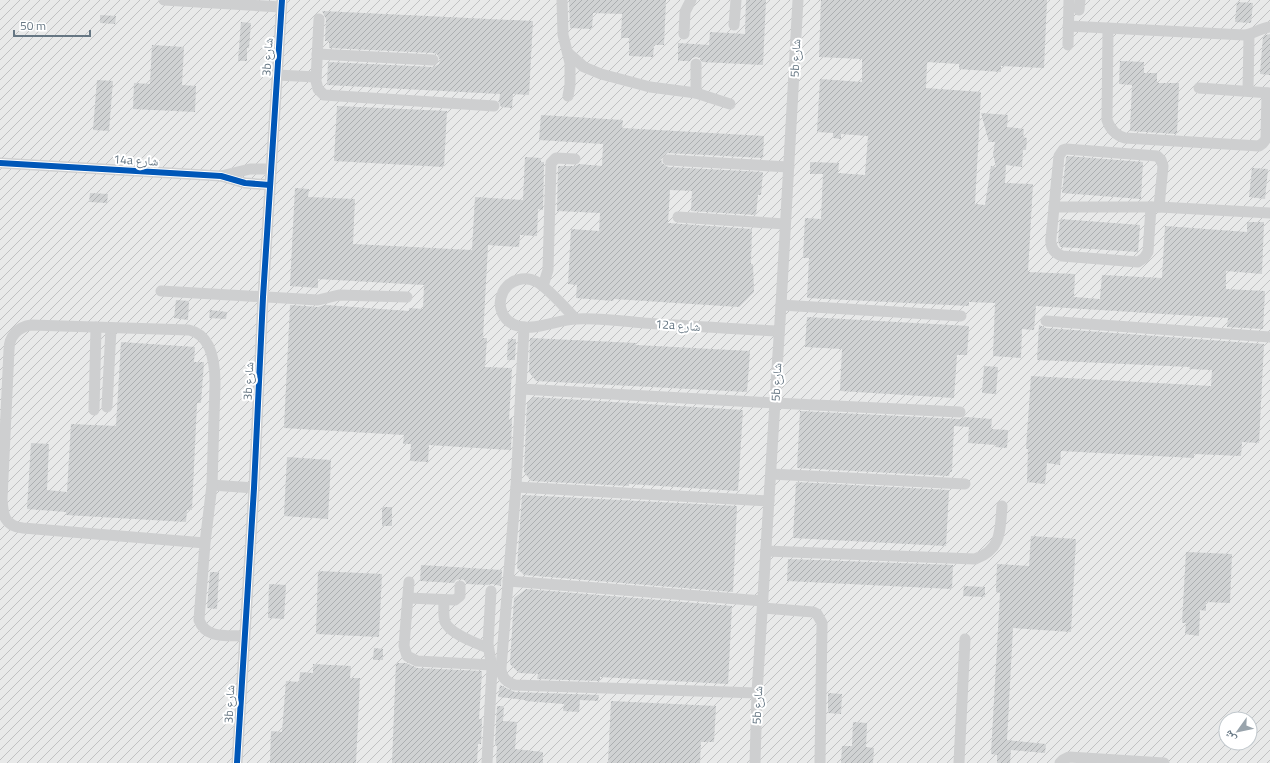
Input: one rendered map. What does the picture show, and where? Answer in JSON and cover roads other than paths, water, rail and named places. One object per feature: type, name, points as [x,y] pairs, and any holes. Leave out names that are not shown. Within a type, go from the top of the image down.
[{"type":"street","points":[[164,0],[282,3]]},
{"type":"street","points":[[562,0],[562,27],[568,52],[570,74],[568,96]]},
{"type":"street","points":[[684,34],[685,12],[691,0]]},
{"type":"street","points":[[734,25],[736,0]]},
{"type":"street","name":"5b شارع","points":[[755,763],[757,692],[782,305],[798,0]]},
{"type":"street","points":[[1068,45],[1069,0]]},
{"type":"street","name":"3b شارع","points":[[237,763],[254,488],[263,297],[282,3]]},
{"type":"street","points":[[319,19],[316,85],[324,95],[494,106]]},
{"type":"street","points":[[1068,26],[1249,35],[1260,29],[1270,27]]},
{"type":"street","points":[[1108,28],[1106,120],[1110,128],[1121,137],[1259,146],[1263,143],[1266,138],[1268,93],[1198,88]]},
{"type":"street","points":[[1248,91],[1249,35]]},
{"type":"street","points":[[568,52],[584,67],[601,74],[650,87],[696,93],[730,104]]},
{"type":"street","points":[[317,54],[433,60]]},
{"type":"street","points":[[696,64],[696,93]]},
{"type":"street","points":[[277,75],[316,76]]},
{"type":"street","points":[[1069,148],[1157,156],[1161,160],[1163,166],[1155,207],[1148,252],[1141,260],[1135,262],[1062,256],[1056,253],[1051,247],[1050,243],[1058,156],[1063,150],[1069,148]]},
{"type":"street","points":[[543,286],[548,270],[551,163],[556,158],[575,159]]},
{"type":"street","points":[[668,160],[789,167]]},
{"type":"street","name":"14a شارع","points":[[0,163],[220,176],[244,183],[270,185]]},
{"type":"street","name":"14a شارع","points":[[220,176],[245,170],[271,168]]},
{"type":"street","points":[[1054,207],[1155,207],[1270,213]]},
{"type":"street","points":[[678,217],[786,224]]},
{"type":"street","points":[[576,319],[543,286],[532,280],[521,279],[511,283],[503,291],[500,302],[502,313],[505,318],[516,325],[524,327],[516,487],[501,672],[504,679],[514,685],[757,692]]},
{"type":"street","points":[[162,291],[318,300],[339,295],[407,297]]},
{"type":"street","points":[[782,305],[961,316]]},
{"type":"street","name":"12a شارع","points":[[524,327],[576,319],[780,331]]},
{"type":"street","points":[[1046,321],[1270,337]]},
{"type":"street","points":[[205,543],[18,528],[8,522],[2,513],[1,499],[9,344],[17,331],[26,326],[189,330],[199,334],[206,341],[211,351],[215,371],[212,485],[198,614],[201,625],[208,632],[216,635],[244,636]]},
{"type":"street","points":[[94,410],[96,328]]},
{"type":"street","points":[[107,407],[111,328]]},
{"type":"street","points":[[521,389],[960,412]]},
{"type":"street","points":[[771,474],[965,484]]},
{"type":"street","points":[[212,485],[254,488]]},
{"type":"street","points":[[516,487],[769,501]]},
{"type":"street","points":[[766,551],[975,559],[988,553],[997,543],[1000,534],[1002,506]]},
{"type":"street","points":[[508,581],[763,605],[813,612],[817,614],[822,623],[820,763]]},
{"type":"street","points":[[409,582],[404,646],[405,653],[410,658],[417,661],[492,665]]},
{"type":"street","points":[[408,598],[455,600],[458,598],[460,593],[460,586]]},
{"type":"street","points":[[487,763],[492,665],[488,648],[491,591]]},
{"type":"street","points":[[444,600],[444,618],[448,628],[453,632],[488,648]]},
{"type":"street","points":[[958,763],[965,639]]},
{"type":"street","points":[[1060,763],[1069,757],[1164,763]]}]
